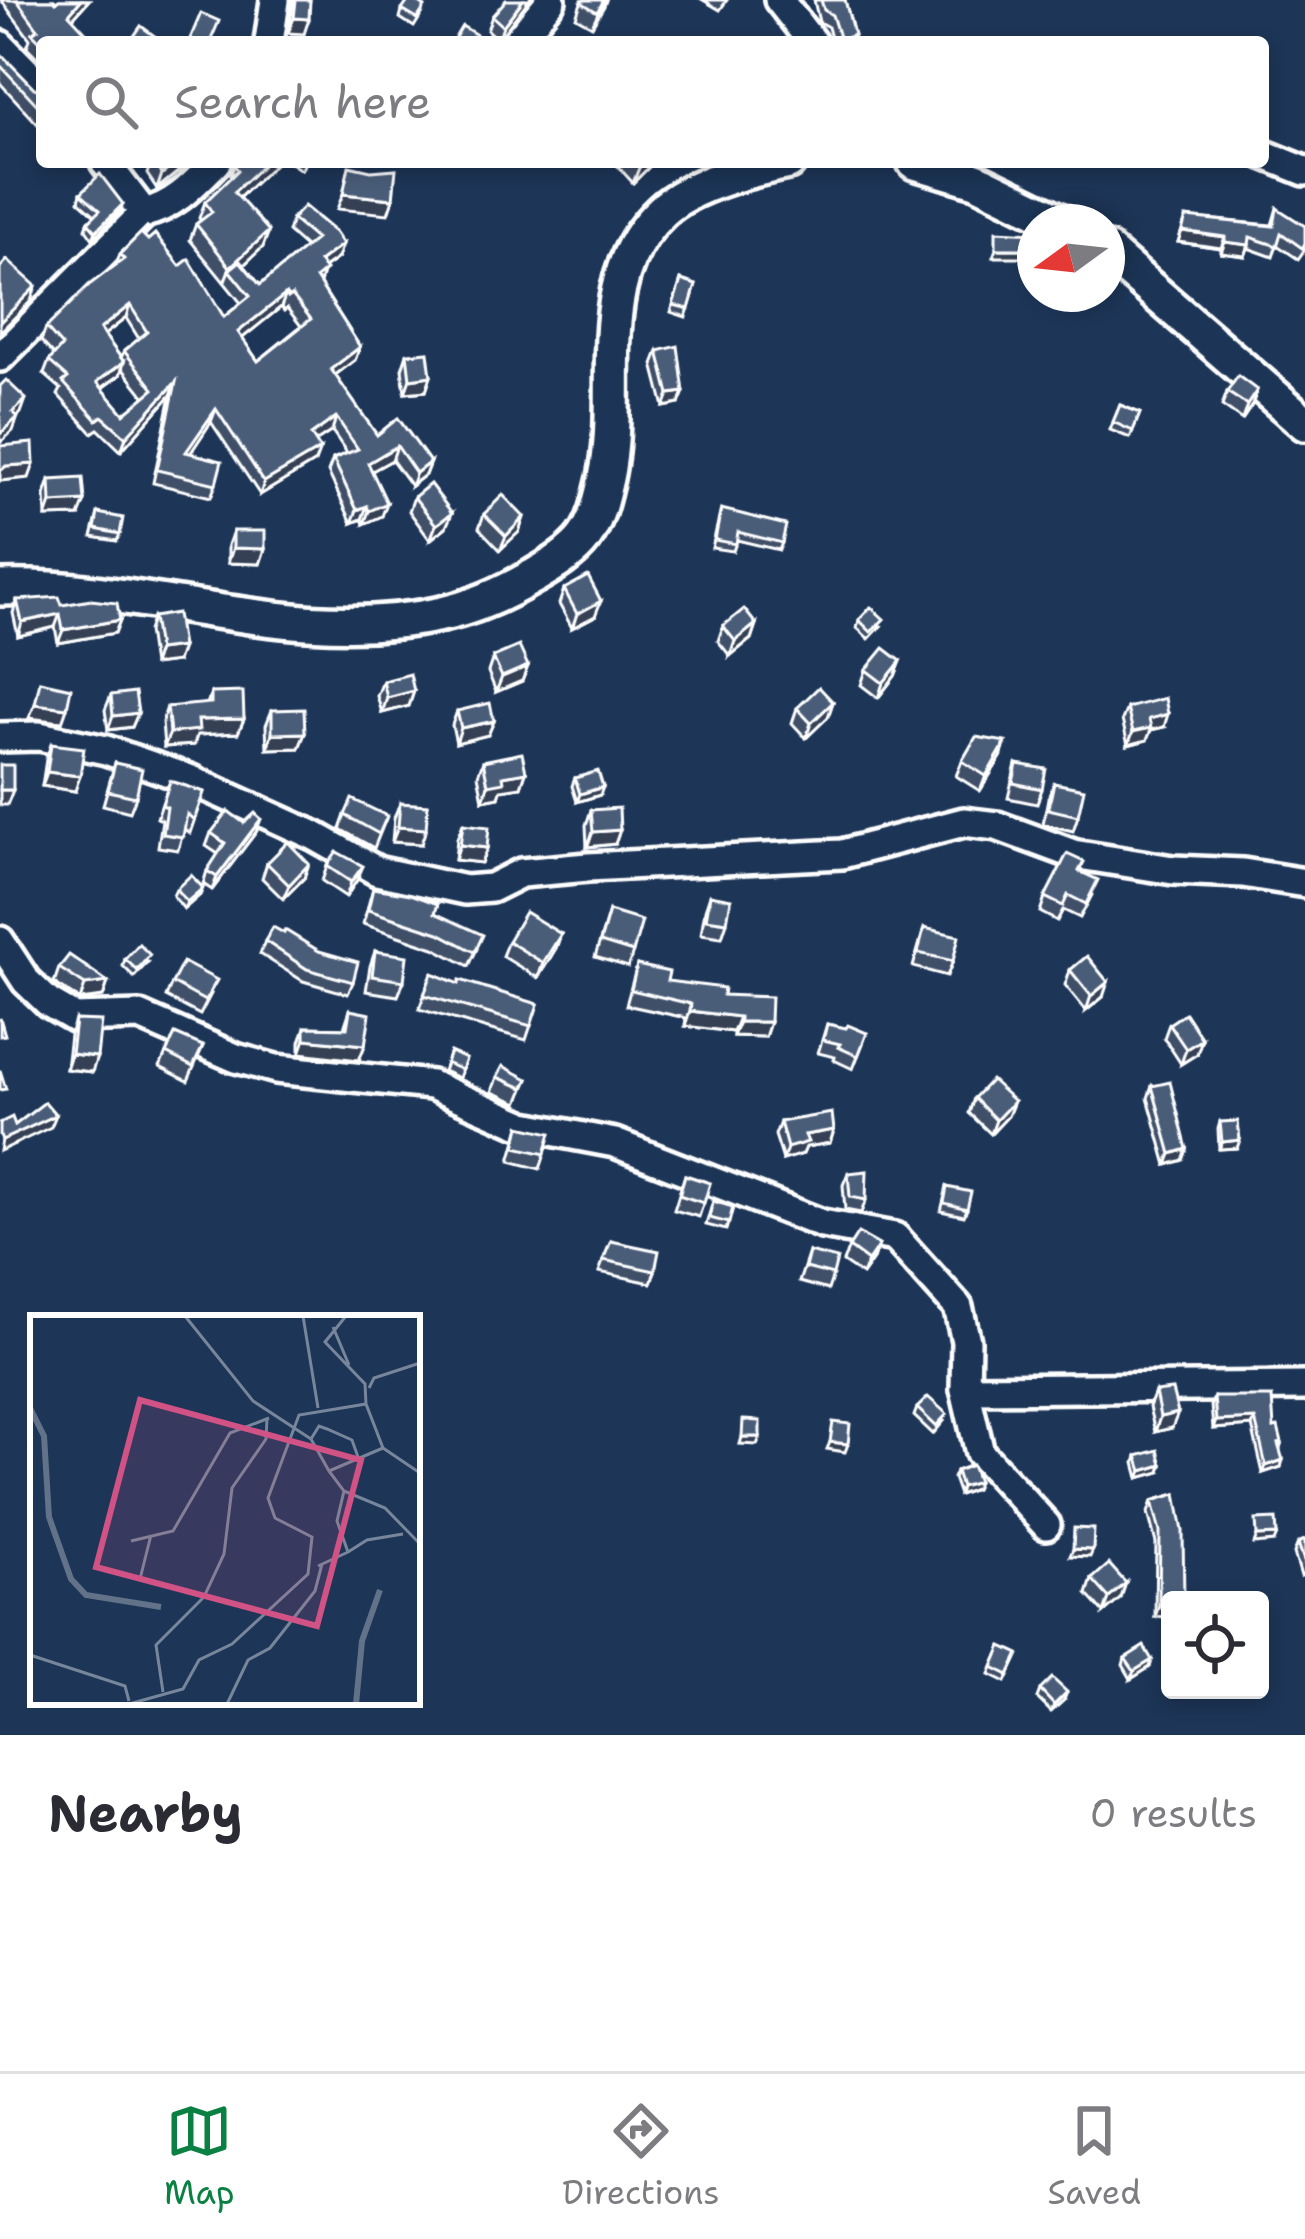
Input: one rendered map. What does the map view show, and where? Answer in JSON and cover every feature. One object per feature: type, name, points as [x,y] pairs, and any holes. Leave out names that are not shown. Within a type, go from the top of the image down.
[{"type":"main road","points":[[0,589],[91,595],[302,625],[349,626],[441,615],[505,593],[582,541],[595,519],[613,428],[614,311],[621,274],[638,238],[665,208],[702,188],[768,168]]},
{"type":"main road","points":[[935,168],[976,180],[1025,204]]},
{"type":"main road","points":[[1125,266],[1305,422]]},
{"type":"street","points":[[270,36],[275,0]]},
{"type":"street","points":[[521,36],[551,0]]},
{"type":"street","points":[[779,0],[807,36]]},
{"type":"street","points":[[0,45],[36,82]]},
{"type":"street","points":[[1269,156],[1305,171]]},
{"type":"street","points":[[110,168],[144,213]]},
{"type":"street","points":[[0,357],[144,213],[166,206],[209,168]]},
{"type":"street","points":[[0,737],[39,736],[106,750],[189,778],[316,836],[377,871],[465,890],[491,888],[521,873],[842,854],[964,822],[997,826],[1073,854],[1305,883]]},
{"type":"street","points":[[0,941],[26,981],[49,1003],[75,1018],[140,1016],[236,1058],[276,1069],[431,1085],[525,1126],[615,1143],[822,1224],[895,1237],[958,1307],[965,1341],[965,1389],[980,1453],[1046,1526]]},
{"type":"street","points":[[965,1389],[1305,1387]]},
{"type":"building","points":[[17,0],[81,0],[69,14],[89,36],[36,37],[32,33],[38,29]]},
{"type":"building","points":[[296,0],[310,0],[309,19],[294,18]]},
{"type":"building","points":[[409,0],[425,7],[417,19],[402,10]]},
{"type":"building","points":[[506,0],[523,0],[503,26],[492,16]]},
{"type":"building","points":[[582,0],[604,0],[597,12]]},
{"type":"building","points":[[821,0],[845,0],[854,35],[839,36],[832,15]]},
{"type":"building","points":[[201,13],[219,21],[213,36],[191,36]]},
{"type":"building","points":[[141,26],[155,36],[134,36]]},
{"type":"building","points":[[462,26],[478,36],[456,36]]},
{"type":"building","points":[[0,53],[36,89],[36,104],[0,65]]},
{"type":"building","points":[[260,168],[234,192],[269,231],[230,267],[196,224],[212,212],[205,202],[238,170]]},
{"type":"building","points":[[349,168],[396,169],[393,199],[343,194]]},
{"type":"building","points":[[100,174],[123,204],[96,231],[88,222],[100,210],[81,193]]},
{"type":"building","points":[[304,206],[343,244],[319,262],[326,270],[316,278],[360,347],[331,369],[377,435],[398,418],[430,462],[416,473],[397,446],[368,463],[387,503],[369,511],[367,506],[357,510],[333,459],[358,449],[336,417],[311,435],[320,449],[264,482],[216,409],[186,452],[222,461],[216,484],[157,470],[176,382],[126,437],[102,416],[97,420],[63,382],[68,378],[49,361],[62,346],[46,328],[89,285],[124,259],[120,254],[148,226],[143,235],[148,240],[155,234],[180,266],[189,259],[224,317],[250,296],[229,270],[240,261],[260,285],[316,239],[292,219]],"holes":[[[286,294],[311,319],[258,361],[238,332]],[[130,305],[147,332],[124,351],[154,389],[124,414],[97,382],[124,362],[100,329]]]},
{"type":"building","points":[[1277,208],[1305,226],[1302,248],[1281,233],[1277,246],[1250,237],[1249,245],[1182,231],[1186,217],[1274,226]]},
{"type":"building","points":[[996,231],[1017,232],[1017,249],[996,249]]},
{"type":"building","points":[[7,260],[36,286],[0,322],[0,268]]},
{"type":"building","points":[[681,280],[696,285],[689,309],[673,305]]},
{"type":"building","points":[[678,346],[684,392],[669,394],[658,351]]},
{"type":"building","points":[[428,352],[431,376],[410,379],[407,354]]},
{"type":"building","points":[[1238,376],[1257,390],[1247,405],[1227,392]]},
{"type":"building","points":[[6,380],[26,399],[13,412],[18,417],[0,434],[0,386]]},
{"type":"building","points":[[1120,405],[1140,413],[1133,431],[1113,422]]},
{"type":"building","points":[[33,443],[34,464],[6,466],[0,471],[0,446]]},
{"type":"building","points":[[83,478],[85,501],[51,503],[50,480]]},
{"type":"building","points":[[430,484],[452,513],[436,525],[414,497]]},
{"type":"building","points":[[503,495],[524,517],[506,536],[484,514]]},
{"type":"building","points":[[721,509],[786,525],[782,543],[738,532],[736,544],[715,540]]},
{"type":"building","points":[[98,513],[123,518],[120,534],[95,529]]},
{"type":"building","points":[[233,531],[265,531],[265,549],[233,548]]},
{"type":"building","points":[[588,576],[601,601],[577,614],[564,589]]},
{"type":"building","points":[[59,597],[62,605],[91,600],[117,603],[120,620],[63,630],[60,614],[22,622],[17,600]]},
{"type":"building","points":[[871,607],[884,619],[871,632],[859,620]]},
{"type":"building","points":[[744,609],[756,624],[735,641],[723,626]]},
{"type":"building","points":[[177,613],[182,647],[158,650],[153,617]]},
{"type":"building","points":[[519,646],[528,666],[502,677],[493,657]]},
{"type":"building","points":[[884,648],[901,661],[883,683],[866,670]]},
{"type":"building","points":[[410,674],[414,691],[387,698],[383,681]]},
{"type":"building","points":[[40,681],[71,688],[67,708],[35,704]]},
{"type":"building","points":[[819,687],[833,702],[811,723],[797,708]]},
{"type":"building","points":[[135,692],[138,713],[113,716],[111,695]]},
{"type":"building","points":[[243,692],[244,719],[198,720],[199,730],[170,733],[167,707],[211,703],[211,693]]},
{"type":"building","points":[[1165,698],[1168,714],[1149,719],[1151,728],[1133,732],[1127,708]]},
{"type":"building","points":[[490,703],[494,721],[461,728],[457,711]]},
{"type":"building","points":[[304,709],[305,733],[272,734],[272,710]]},
{"type":"building","points":[[976,737],[1006,742],[986,776],[962,761]]},
{"type":"building","points":[[51,744],[84,748],[80,776],[47,772]]},
{"type":"building","points":[[522,753],[526,772],[503,776],[504,782],[488,785],[483,761]]},
{"type":"building","points":[[115,763],[142,769],[136,797],[108,791]]},
{"type":"building","points":[[1017,764],[1046,769],[1042,789],[1013,783]]},
{"type":"building","points":[[0,765],[13,765],[13,790],[0,790]]},
{"type":"building","points":[[598,771],[603,787],[580,794],[575,778]]},
{"type":"building","points":[[170,781],[204,792],[194,820],[187,814],[183,837],[163,834],[167,807],[162,805]]},
{"type":"building","points":[[1054,783],[1084,789],[1078,816],[1048,809]]},
{"type":"building","points":[[352,799],[387,816],[379,834],[345,815]]},
{"type":"building","points":[[400,803],[428,805],[426,829],[398,827]]},
{"type":"building","points":[[619,808],[620,830],[593,832],[591,810]]},
{"type":"building","points":[[228,811],[244,823],[255,813],[261,819],[217,877],[207,871],[225,843],[211,833]]},
{"type":"building","points":[[463,824],[489,827],[487,848],[460,845]]},
{"type":"building","points":[[288,842],[309,864],[289,885],[267,863]]},
{"type":"building","points":[[337,852],[363,866],[351,882],[327,866]]},
{"type":"building","points":[[1067,854],[1084,862],[1079,871],[1098,880],[1086,904],[1068,895],[1063,906],[1045,897]]},
{"type":"building","points":[[191,875],[203,888],[187,902],[176,889]]},
{"type":"building","points":[[373,888],[438,904],[435,913],[483,935],[475,952],[439,933],[368,910]]},
{"type":"building","points":[[710,895],[731,899],[727,922],[706,919]]},
{"type":"building","points":[[609,911],[642,921],[633,952],[600,942]]},
{"type":"building","points":[[525,912],[561,934],[543,963],[508,941]]},
{"type":"building","points":[[273,927],[319,951],[358,962],[353,982],[307,969],[265,941]]},
{"type":"building","points":[[924,928],[959,936],[953,961],[918,953]]},
{"type":"building","points":[[139,944],[150,955],[137,970],[125,959]]},
{"type":"building","points":[[375,951],[407,956],[404,981],[372,976]]},
{"type":"building","points":[[69,955],[108,982],[85,985],[59,968]]},
{"type":"building","points":[[1087,956],[1108,982],[1091,996],[1070,970]]},
{"type":"building","points":[[183,962],[217,980],[205,1001],[172,983]]},
{"type":"building","points":[[637,965],[669,972],[667,981],[724,988],[723,995],[771,997],[770,1022],[739,1022],[739,1017],[690,1011],[691,1004],[631,990]]},
{"type":"building","points":[[432,973],[538,1004],[531,1026],[424,995]]},
{"type":"building","points":[[350,1010],[370,1014],[365,1045],[305,1039],[305,1027],[347,1028]]},
{"type":"building","points":[[1185,1013],[1202,1039],[1186,1049],[1169,1024]]},
{"type":"building","points":[[75,1020],[101,1021],[97,1057],[71,1054]]},
{"type":"building","points":[[827,1024],[848,1025],[867,1033],[858,1056],[823,1040]]},
{"type":"building","points":[[175,1034],[203,1046],[193,1067],[166,1053]]},
{"type":"building","points":[[450,1052],[466,1059],[462,1070],[446,1063]]},
{"type":"building","points":[[503,1066],[528,1079],[523,1088],[497,1077]]},
{"type":"building","points":[[991,1080],[1014,1101],[996,1120],[974,1098]]},
{"type":"building","points":[[1170,1082],[1187,1149],[1171,1154],[1152,1086]]},
{"type":"building","points":[[45,1102],[56,1115],[2,1140],[0,1123],[12,1117],[15,1125]]},
{"type":"building","points":[[832,1113],[834,1130],[805,1135],[808,1142],[787,1148],[780,1122]]},
{"type":"building","points":[[1238,1121],[1240,1140],[1222,1142],[1220,1122]]},
{"type":"building","points":[[520,1126],[551,1133],[545,1154],[515,1147]]},
{"type":"building","points":[[867,1171],[866,1200],[850,1197],[848,1173]]},
{"type":"building","points":[[685,1175],[710,1183],[704,1203],[679,1195]]},
{"type":"building","points":[[947,1187],[971,1192],[967,1209],[944,1203]]},
{"type":"building","points":[[713,1201],[733,1207],[729,1223],[709,1218]]},
{"type":"building","points":[[858,1233],[879,1245],[868,1261],[849,1247]]},
{"type":"building","points":[[611,1241],[659,1251],[655,1271],[603,1260]]},
{"type":"building","points":[[809,1252],[837,1259],[833,1275],[805,1268]]},
{"type":"building","points":[[1172,1390],[1178,1413],[1160,1417],[1155,1392]]},
{"type":"building","points":[[928,1397],[947,1414],[936,1426],[917,1408]]},
{"type":"building","points":[[1214,1397],[1272,1397],[1283,1460],[1266,1466],[1255,1419],[1216,1421]]},
{"type":"building","points":[[743,1420],[760,1421],[760,1437],[742,1437]]},
{"type":"building","points":[[833,1422],[850,1424],[848,1444],[830,1442]]},
{"type":"building","points":[[1158,1450],[1162,1465],[1142,1471],[1137,1456]]},
{"type":"building","points":[[972,1465],[978,1482],[961,1487],[956,1471]]},
{"type":"building","points":[[1176,1494],[1183,1531],[1184,1591],[1161,1591],[1161,1605],[1160,1532],[1152,1501]]},
{"type":"building","points":[[1276,1519],[1277,1535],[1257,1536],[1256,1520]]},
{"type":"building","points":[[1074,1528],[1094,1529],[1093,1550],[1073,1549]]},
{"type":"building","points":[[1109,1564],[1126,1583],[1109,1598],[1092,1579]]},
{"type":"building","points":[[1002,1646],[1019,1654],[1009,1675],[993,1667]]},
{"type":"building","points":[[1144,1646],[1152,1660],[1134,1671],[1125,1658]]},
{"type":"building","points":[[1052,1678],[1067,1692],[1054,1705],[1040,1690]]}]
